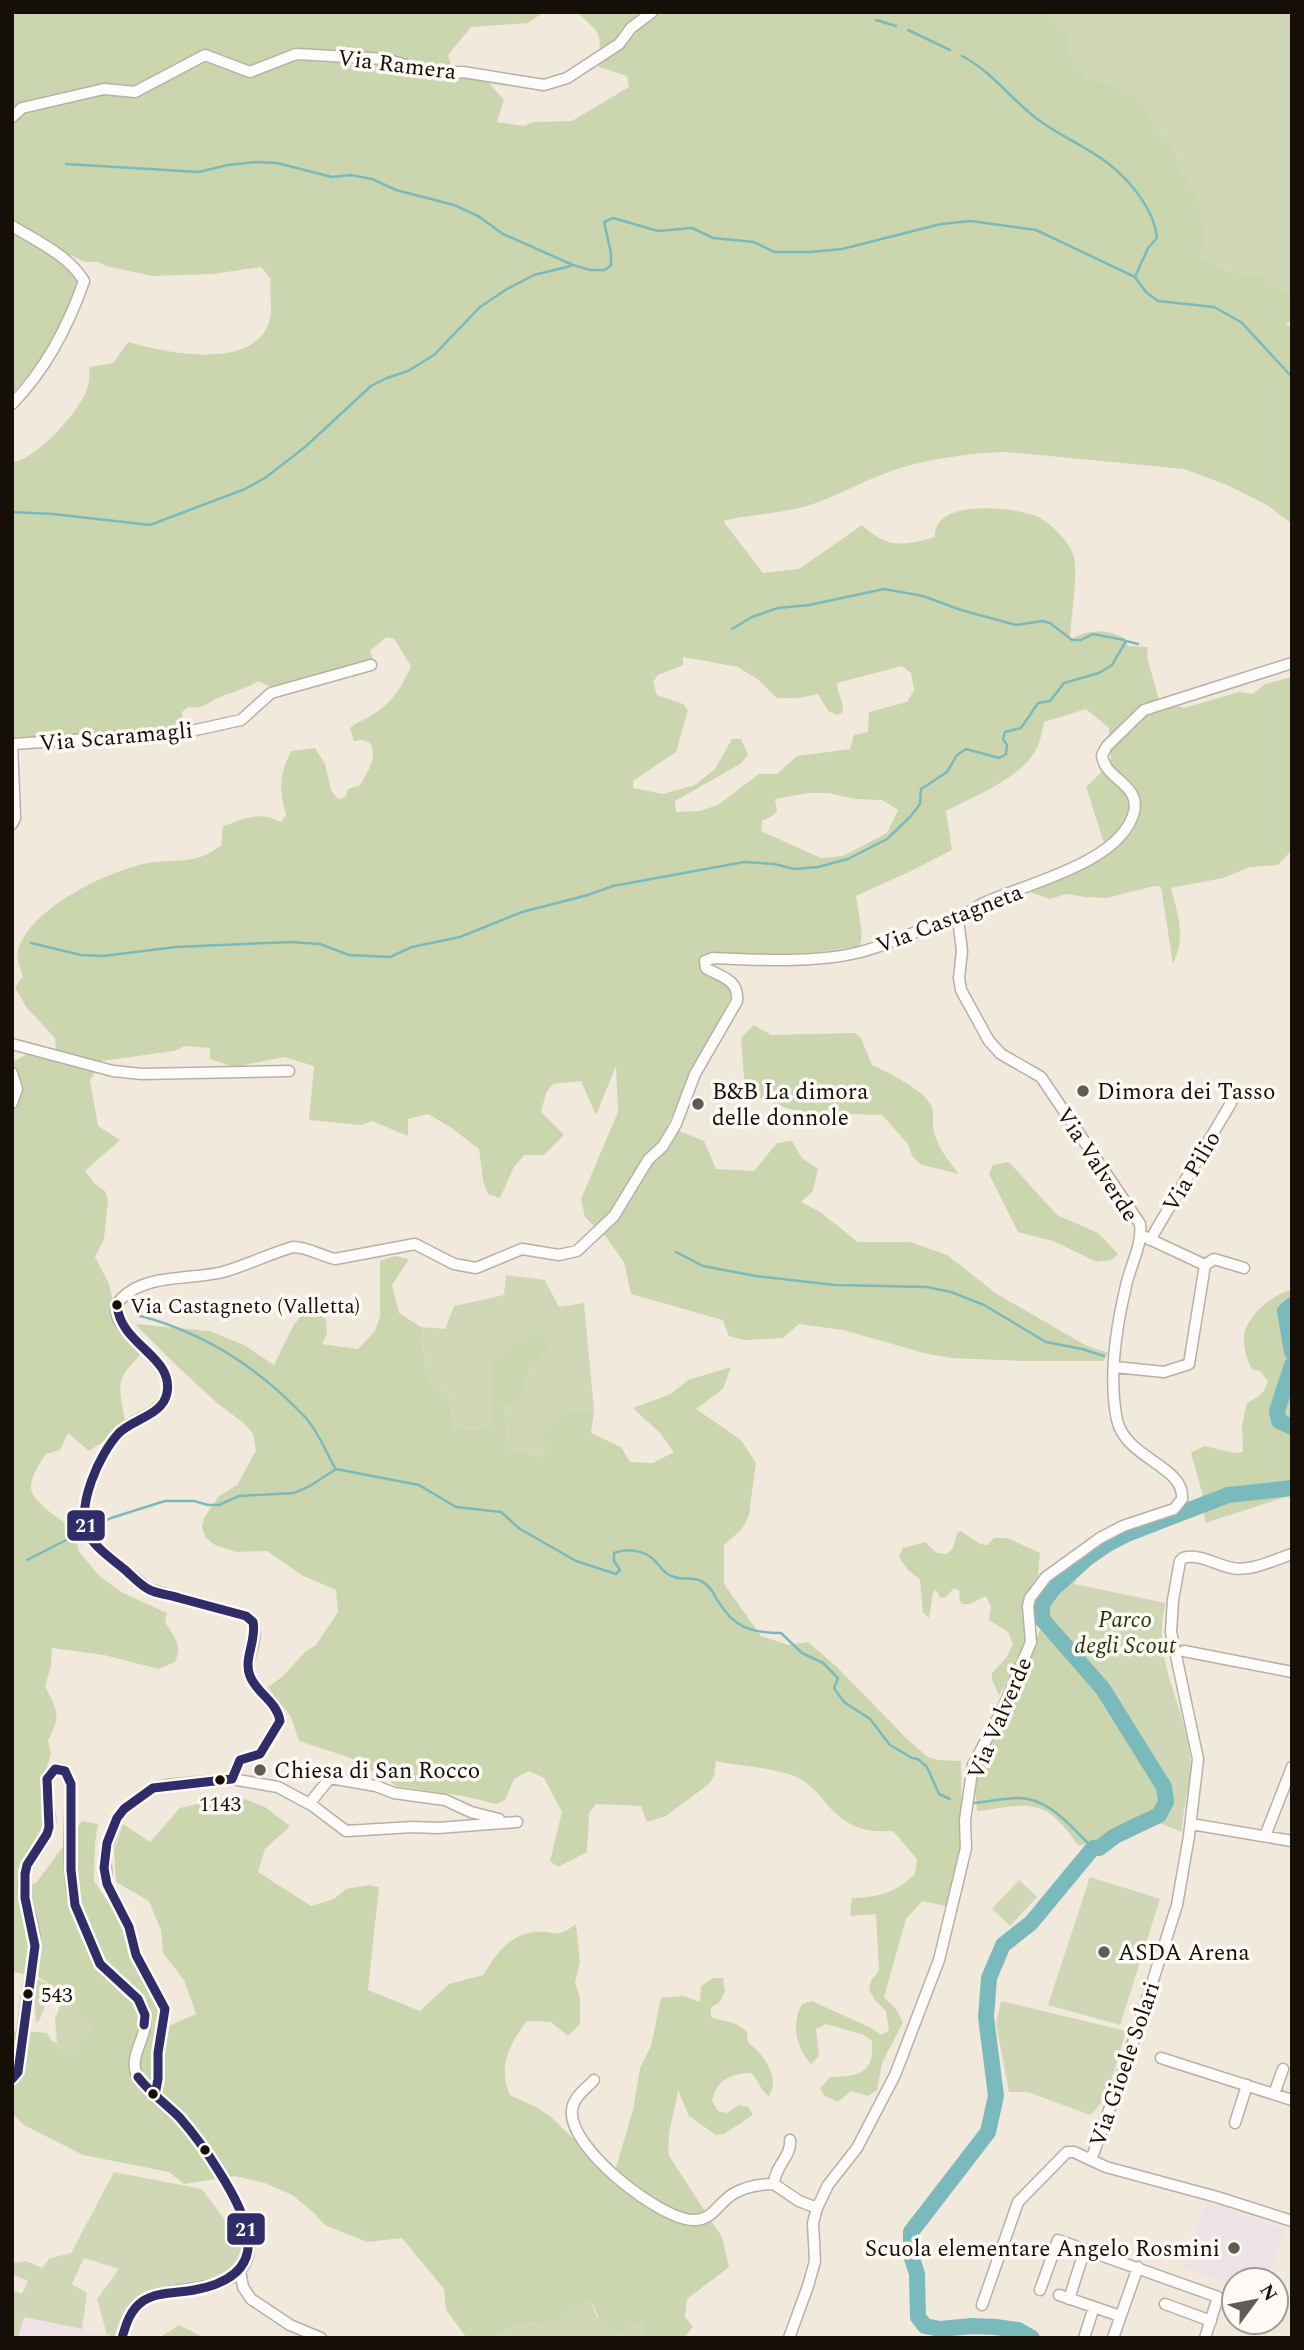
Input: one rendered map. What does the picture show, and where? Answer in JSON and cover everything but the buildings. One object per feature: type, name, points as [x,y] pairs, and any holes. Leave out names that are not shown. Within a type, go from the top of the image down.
[{"type":"street","name":"Via Ramera","points":[[12,117],[22,108],[104,89],[135,92],[205,55],[250,72],[296,54],[385,59],[433,73],[463,72],[544,85],[567,78],[619,44],[631,28],[652,12]]},
{"type":"street","points":[[12,226],[59,255],[75,268],[84,281],[70,321],[28,388],[12,404]]},
{"type":"street","name":"Via Castagneta","points":[[232,1779],[240,1760],[260,1754],[280,1721],[278,1710],[256,1687],[248,1670],[256,1637],[253,1622],[246,1616],[148,1589],[90,1539],[85,1525],[84,1514],[100,1461],[123,1428],[153,1412],[167,1394],[166,1376],[161,1366],[126,1331],[117,1316],[116,1307],[119,1301],[145,1286],[169,1278],[224,1272],[293,1247],[304,1247],[335,1259],[415,1244],[454,1264],[476,1268],[523,1249],[559,1255],[577,1251],[614,1216],[648,1160],[663,1146],[676,1125],[695,1074],[737,1001],[734,984],[706,968],[705,961],[713,958],[783,959],[856,953],[958,919],[983,903],[1025,889],[1093,858],[1119,835],[1133,816],[1134,801],[1129,789],[1108,771],[1102,755],[1107,746],[1137,715],[1159,705],[1292,663]]},
{"type":"street","name":"Via Scaramagli","points":[[13,744],[182,733],[241,720],[271,693],[372,665]]},
{"type":"street","points":[[12,824],[15,818],[13,744]]},
{"type":"street","name":"Via Valverde","points":[[789,2338],[815,2261],[813,2223],[817,2208],[828,2185],[857,2148],[895,2075],[939,1960],[965,1848],[965,1820],[973,1765],[1003,1708],[1031,1642],[1030,1598],[1046,1577],[1100,1538],[1123,1526],[1174,1508],[1182,1499],[1180,1483],[1133,1448],[1123,1435],[1117,1420],[1115,1348],[1126,1287],[1146,1237],[1124,1198],[1041,1077],[1001,1054],[989,1041],[961,990],[959,978],[962,950],[958,919]]},
{"type":"street","points":[[12,1044],[113,1071],[142,1074],[289,1071]]},
{"type":"street","points":[[12,1073],[17,1089],[12,1103]]},
{"type":"street","name":"Via Pilio","points":[[1231,1103],[1146,1237],[1205,1265],[1214,1259],[1244,1268]]},
{"type":"street","points":[[1115,1367],[1164,1372],[1189,1364],[1205,1265]]},
{"type":"street","name":"Via Gioele Solari","points":[[1091,2160],[1130,2052],[1177,1905],[1191,1824],[1198,1759],[1171,1632],[1173,1600],[1183,1558],[1192,1556],[1234,1569],[1259,1565],[1292,1554]]},
{"type":"street","points":[[1185,1651],[1292,1672]]},
{"type":"street","points":[[1265,1836],[1292,1767]]},
{"type":"street","points":[[12,2078],[18,2072],[35,1946],[33,1925],[25,1898],[25,1874],[27,1865],[47,1834],[50,1819],[47,1779],[51,1772],[60,1769],[65,1771],[71,1784],[71,1870],[75,1905],[100,1964],[138,1999],[145,2015],[144,2038],[135,2053],[135,2073],[202,2144],[249,2234],[247,2258],[240,2270],[230,2278],[208,2286],[151,2296],[133,2311],[122,2338]]},
{"type":"street","points":[[155,2095],[165,2009],[136,1955],[129,1927],[107,1884],[104,1868],[107,1843],[117,1818],[124,1809],[153,1788],[232,1779],[278,1787],[309,1804],[346,1831],[517,1822],[483,1816],[445,1800],[394,1793],[376,1786],[330,1778],[309,1804]]},
{"type":"street","points":[[1191,1824],[1292,1841]]},
{"type":"street","points":[[1161,2058],[1292,2100]]},
{"type":"street","points":[[1274,2094],[1283,2069]]},
{"type":"street","points":[[594,2080],[577,2098],[572,2107],[571,2118],[588,2148],[618,2179],[676,2218],[703,2220],[733,2193],[749,2186],[774,2184],[799,2201],[817,2208]]},
{"type":"street","points":[[1235,2123],[1247,2085]]},
{"type":"street","points":[[774,2184],[774,2175],[791,2146],[790,2140]]},
{"type":"street","points":[[982,2305],[1018,2202],[1064,2154],[1074,2152],[1106,2167],[1217,2197],[1292,2221]]},
{"type":"street","points":[[1040,2290],[1058,2239],[1218,2297],[1205,2338]]},
{"type":"street","points":[[1085,2249],[1064,2297],[1120,2316]]},
{"type":"street","points":[[1113,2338],[1138,2267]]},
{"type":"street","points":[[240,2270],[243,2287],[251,2299],[290,2325],[321,2338]]},
{"type":"street","points":[[1165,2304],[1210,2320]]},
{"type":"street","points":[[1084,2338],[1094,2307]]},
{"type":"shaded area","name":"Scuola elementare Angelo Rosmini","points":[[1218,2202],[1231,2207],[1234,2212],[1284,2229],[1272,2266],[1220,2266],[1220,2280],[1184,2268],[1206,2203],[1216,2206]]},
{"type":"shaded area","points":[[24,2317],[107,2335],[118,2337],[18,2338]]},
{"type":"green space","points":[[12,12],[544,12],[528,23],[471,27],[448,55],[454,75],[489,83],[504,100],[497,122],[524,126],[533,122],[572,121],[629,87],[627,76],[599,67],[600,40],[596,30],[576,12],[1048,12],[1067,33],[1067,51],[1089,79],[1115,84],[1143,99],[1149,119],[1177,151],[1178,165],[1193,189],[1200,208],[1203,245],[1198,257],[1233,273],[1260,274],[1278,288],[1292,294],[1292,320],[1286,324],[1292,327],[1292,524],[1267,505],[1227,485],[1184,469],[1007,452],[930,460],[886,473],[807,506],[723,521],[763,573],[799,569],[862,525],[888,542],[904,543],[935,537],[938,525],[946,516],[959,511],[991,508],[1033,515],[1058,532],[1074,557],[1075,585],[1070,639],[1091,632],[1103,632],[1124,638],[1128,646],[1148,647],[1147,657],[1159,700],[1184,708],[1239,692],[1253,694],[1265,684],[1292,677],[1292,853],[1278,865],[1250,867],[1223,878],[1171,888],[1180,935],[1173,964],[1161,887],[1154,886],[1107,898],[1066,894],[1050,899],[1030,892],[1092,864],[1104,843],[1086,787],[1111,763],[1109,728],[1086,709],[1044,722],[1036,750],[1027,762],[1006,779],[946,811],[952,850],[856,896],[862,934],[860,946],[755,961],[703,956],[711,969],[736,987],[667,1126],[704,1141],[716,1169],[754,1171],[777,1143],[792,1141],[802,1158],[818,1169],[813,1191],[801,1202],[820,1212],[858,1242],[910,1242],[947,1255],[997,1294],[1087,1346],[1109,1353],[1103,1361],[950,1358],[843,1330],[799,1324],[783,1338],[744,1340],[729,1336],[723,1320],[631,1294],[624,1262],[606,1237],[585,1217],[581,1199],[618,1112],[616,1066],[596,1115],[581,1081],[553,1084],[546,1093],[541,1112],[564,1135],[544,1155],[524,1155],[514,1167],[500,1198],[488,1194],[483,1181],[479,1149],[428,1114],[408,1119],[408,1136],[372,1121],[362,1125],[309,1120],[314,1066],[284,1057],[234,1067],[210,1059],[210,1048],[185,1046],[174,1051],[102,1061],[90,1080],[98,1126],[120,1140],[85,1171],[95,1184],[105,1191],[108,1201],[104,1239],[95,1257],[109,1284],[114,1307],[142,1353],[127,1370],[121,1384],[125,1421],[107,1439],[89,1451],[68,1433],[60,1450],[46,1454],[41,1461],[32,1480],[32,1491],[41,1504],[77,1530],[78,1550],[99,1576],[123,1593],[167,1613],[165,1622],[178,1645],[178,1650],[175,1662],[159,1669],[104,1655],[52,1648],[51,1666],[45,1686],[55,1707],[56,1719],[48,1740],[51,1754],[44,1776],[46,1816],[36,1840],[18,1869],[22,1885],[36,1883],[82,1821],[98,1824],[94,1881],[122,1923],[132,1958],[166,2027],[196,2014],[184,1980],[163,1953],[161,1930],[149,1901],[116,1882],[114,1850],[123,1824],[150,1842],[180,1808],[234,1795],[265,1807],[290,1826],[265,1849],[258,1872],[311,1906],[334,1899],[346,1889],[369,1885],[379,1887],[368,1990],[420,2011],[449,1984],[483,1975],[498,1953],[518,1937],[535,1932],[560,1933],[576,1924],[580,1962],[575,1982],[580,1998],[580,2024],[568,2036],[551,2022],[527,2021],[507,2056],[506,2085],[510,2095],[551,2117],[584,2149],[615,2171],[633,2110],[640,2068],[651,2046],[661,1998],[684,1996],[700,2002],[701,1986],[713,1978],[723,1978],[725,1992],[719,2003],[711,2007],[711,2017],[734,2024],[747,2032],[748,2043],[769,2066],[773,2082],[769,2096],[751,2073],[731,2076],[721,2083],[712,2101],[718,2111],[727,2113],[739,2105],[748,2107],[753,2115],[724,2134],[716,2135],[689,2116],[678,2090],[670,2131],[669,2156],[722,2237],[729,2267],[687,2299],[685,2317],[693,2327],[684,2338],[644,2338],[642,2323],[632,2323],[630,2334],[602,2325],[590,2298],[561,2322],[518,2324],[492,2338],[467,2338],[446,2310],[444,2289],[402,2238],[367,2242],[347,2234],[325,2225],[292,2195],[265,2183],[235,2176],[184,2184],[169,2172],[83,2155],[24,2125],[12,2113],[12,2031],[39,2032],[68,2056],[92,2029],[79,2015],[74,1990],[54,1987],[38,1977],[12,1972],[12,1062],[31,1052],[56,1048],[55,1038],[26,1007],[15,987],[23,977],[18,951],[25,935],[37,920],[53,906],[92,883],[131,867],[204,856],[221,846],[223,826],[239,820],[258,816],[281,822],[286,815],[281,789],[282,775],[291,751],[315,748],[325,764],[331,790],[337,798],[342,799],[348,789],[360,785],[369,770],[373,754],[370,743],[354,741],[350,728],[377,712],[389,701],[411,666],[394,639],[386,637],[370,651],[373,659],[347,675],[322,682],[271,687],[258,681],[202,706],[188,707],[182,712],[184,728],[29,742],[23,738],[14,739],[12,758],[12,462],[32,454],[54,435],[85,394],[89,367],[113,363],[128,342],[161,350],[201,354],[220,354],[254,343],[265,331],[270,318],[271,279],[261,267],[213,274],[152,276],[98,262],[85,262],[71,255],[64,266],[80,285],[53,345],[12,394]],"holes":[[[683,657],[738,667],[760,681],[777,698],[799,698],[818,694],[828,711],[837,715],[843,712],[837,683],[902,666],[911,673],[914,690],[907,702],[869,712],[868,732],[854,735],[850,749],[797,756],[777,774],[759,774],[718,805],[699,811],[676,812],[675,801],[740,764],[748,755],[741,739],[732,739],[715,769],[695,785],[663,794],[633,788],[633,781],[676,752],[688,710],[683,704],[657,695],[653,682],[658,675],[683,665]],[[808,793],[882,800],[898,810],[887,833],[843,856],[821,858],[761,831],[762,821],[777,811],[775,799]]]},
{"type":"green space","points":[[1048,12],[1292,12],[1292,294],[1278,288],[1260,274],[1233,273],[1198,257],[1193,189],[1178,165],[1177,151],[1149,119],[1143,99],[1115,84],[1089,79],[1067,51],[1055,20]]},
{"type":"green space","points":[[754,1025],[771,1035],[855,1033],[861,1038],[872,1065],[913,1087],[927,1099],[933,1113],[936,1140],[959,1174],[922,1165],[912,1156],[908,1144],[882,1115],[809,1113],[786,1108],[745,1092],[741,1038]]},
{"type":"green space","points":[[1009,1162],[1057,1215],[1098,1233],[1118,1254],[1111,1260],[1097,1262],[1053,1241],[1018,1232],[989,1174],[993,1165]]},
{"type":"green space","points":[[395,1256],[409,1259],[392,1285],[399,1313],[421,1327],[427,1379],[448,1394],[454,1429],[493,1428],[493,1360],[515,1343],[544,1328],[552,1344],[529,1372],[522,1399],[503,1405],[507,1449],[546,1457],[544,1435],[567,1411],[594,1410],[591,1433],[621,1447],[630,1462],[653,1463],[674,1452],[661,1434],[633,1408],[671,1394],[688,1380],[731,1367],[723,1389],[696,1409],[741,1440],[756,1463],[749,1515],[742,1529],[724,1545],[724,1584],[761,1636],[788,1645],[808,1642],[928,1757],[961,1761],[962,1844],[946,1906],[922,1901],[906,1919],[884,1997],[896,2009],[903,2022],[882,2063],[877,2090],[868,2096],[851,2091],[838,2102],[825,2096],[820,2089],[830,2077],[856,2074],[867,2067],[872,2041],[864,2035],[826,2024],[816,2029],[819,2056],[811,2064],[799,2043],[796,2027],[802,2004],[812,2001],[882,2035],[889,2030],[886,2011],[869,1990],[871,1981],[879,1970],[876,1914],[850,1916],[852,1898],[886,1893],[901,1886],[915,1874],[917,1859],[893,1831],[873,1831],[848,1822],[833,1811],[813,1788],[797,1777],[768,1769],[716,1761],[714,1776],[709,1784],[666,1816],[647,1822],[641,1806],[596,1804],[589,1813],[587,1852],[558,1867],[550,1861],[562,1812],[544,1778],[529,1771],[514,1779],[505,1800],[496,1804],[397,1786],[348,1757],[299,1741],[291,1717],[268,1687],[316,1645],[338,1612],[336,1590],[303,1576],[267,1551],[236,1552],[215,1545],[206,1538],[202,1528],[204,1518],[219,1496],[237,1485],[256,1451],[253,1434],[135,1324],[210,1331],[244,1345],[274,1365],[293,1326],[307,1308],[326,1319],[327,1333],[322,1344],[358,1349],[375,1331],[380,1317],[380,1261]]},
{"type":"green space","points":[[506,1275],[545,1280],[559,1307],[584,1303],[594,1410],[567,1411],[547,1457],[507,1449],[503,1404],[522,1399],[529,1372],[552,1344],[515,1343],[493,1428],[454,1429],[448,1394],[427,1379],[421,1327],[445,1329],[454,1306],[504,1295]]},
{"type":"green space","points":[[1292,1290],[1292,1495],[1205,1523],[1202,1492],[1191,1453],[1204,1446],[1234,1453],[1243,1452],[1242,1425],[1247,1403],[1265,1389],[1268,1381],[1260,1371],[1253,1370],[1250,1366],[1245,1349],[1245,1332],[1254,1315],[1265,1304]]},
{"type":"green space","points":[[961,1531],[980,1544],[988,1545],[994,1538],[1007,1538],[1040,1553],[1038,1576],[1025,1599],[1027,1639],[999,1695],[992,1680],[992,1673],[1006,1658],[1013,1644],[1008,1632],[989,1620],[991,1607],[986,1596],[970,1604],[962,1604],[959,1599],[960,1591],[954,1588],[945,1598],[940,1597],[936,1590],[933,1592],[929,1618],[923,1612],[920,1580],[908,1570],[899,1557],[903,1548],[925,1542],[937,1553],[947,1554],[953,1548],[957,1533]]},
{"type":"green space","name":"Parco degli Scout","points":[[1108,1550],[1079,1574],[1074,1584],[1166,1603],[1162,1643],[1190,1757],[1182,1832],[1156,1822],[1151,1817],[1162,1804],[1162,1787],[1102,1690],[1041,1624],[1035,1611],[1041,1590],[1079,1559]]},
{"type":"green space","points":[[1041,1627],[1101,1692],[1161,1786],[1163,1802],[1147,1817],[1137,1824],[1079,1846],[1057,1819],[1036,1807],[1016,1806],[977,1811],[975,1785],[981,1759],[1013,1701]]},
{"type":"green space","name":"ASDA Arena","points":[[1090,1877],[1160,1899],[1120,2025],[1048,2005]]},
{"type":"green space","points":[[1019,1880],[1037,1897],[1010,1926],[992,1909]]},
{"type":"green space","points":[[33,1977],[54,1987],[74,1990],[79,2014],[92,2030],[68,2056],[39,2032],[47,2033],[52,2041],[57,2043],[55,2019],[60,2006],[47,2000],[36,2023]]},
{"type":"green space","points":[[1001,2001],[1126,2031],[1108,2088],[1090,2115],[1028,2092],[1009,2092],[996,2024]]},
{"type":"green space","points":[[114,2172],[202,2189],[225,2220],[237,2218],[243,2246],[238,2264],[231,2271],[210,2280],[156,2290],[141,2296],[128,2309],[118,2337],[107,2335],[97,2299],[119,2269],[84,2258],[72,2284],[87,2293],[82,2329],[24,2317],[18,2338],[12,2338],[12,2290],[22,2294],[28,2281],[12,2274],[12,2263],[26,2261],[42,2268],[50,2258],[71,2253]]},
{"type":"green space","points":[[590,2298],[597,2317],[630,2334],[632,2323],[642,2323],[644,2338],[492,2338],[518,2324],[561,2322]]},
{"type":"green space","points":[[179,2325],[205,2338],[159,2338]]},
{"type":"waterway","points":[[876,20],[896,26]]},
{"type":"waterway","points":[[908,30],[950,50]]},
{"type":"waterway","points":[[962,56],[993,78],[1040,121],[1109,164],[1133,188],[1152,217],[1157,238],[1148,248],[1135,277],[1146,292],[1158,301],[1214,307],[1241,322],[1292,377]]},
{"type":"waterway","points":[[66,164],[199,172],[228,165],[277,163],[332,177],[351,175],[372,179],[396,190],[454,205],[478,216],[503,234],[590,270],[605,270],[611,265],[604,222],[613,218],[658,231],[692,228],[713,238],[754,242],[774,252],[842,249],[941,224],[971,221],[1036,230],[1135,277]]},
{"type":"waterway","points":[[12,512],[150,525],[245,489],[265,478],[305,447],[371,386],[408,371],[434,355],[480,307],[534,275],[571,266]]},
{"type":"waterway","points":[[732,629],[752,617],[778,608],[809,605],[884,589],[923,596],[1016,625],[1042,621],[1050,623],[1072,640],[1081,640],[1093,634],[1124,640]]},
{"type":"waterway","points":[[31,943],[81,955],[103,956],[176,947],[291,942],[320,944],[349,955],[390,957],[412,947],[460,937],[522,912],[613,886],[744,862],[774,864],[794,869],[818,867],[848,859],[887,839],[920,804],[921,789],[947,772],[957,755],[966,749],[999,758],[1006,754],[1007,745],[1003,739],[1005,732],[1021,728],[1038,703],[1050,701],[1064,683],[1099,673],[1112,665],[1126,641],[1138,644]]},
{"type":"waterway","points":[[676,1252],[703,1266],[756,1276],[835,1285],[927,1287],[951,1292],[984,1305],[1046,1342],[1104,1356]]},
{"type":"waterway","points":[[1292,1305],[1285,1311],[1292,1352]]},
{"type":"waterway","points":[[137,1315],[185,1331],[249,1367],[305,1417],[335,1468]]},
{"type":"waterway","points":[[1292,1365],[1277,1411],[1279,1421],[1292,1427]]},
{"type":"waterway","points":[[91,1528],[111,1518],[165,1501],[194,1501],[219,1505],[239,1496],[294,1493],[336,1469],[419,1485],[456,1507],[501,1512],[520,1529],[576,1561],[616,1574],[620,1570],[614,1561],[614,1553],[630,1550],[640,1552],[654,1560],[671,1576],[704,1582],[737,1623],[761,1632],[781,1633],[802,1653],[823,1663],[838,1678],[834,1688],[844,1702],[870,1719],[890,1745],[918,1759],[927,1767],[939,1794],[950,1799]]},
{"type":"waterway","points":[[1032,2338],[1018,2330],[996,2327],[940,2329],[925,2326],[918,2317],[917,2274],[911,2255],[911,2232],[988,2132],[996,2096],[986,2017],[989,1978],[1003,1945],[1031,1923],[1093,1848],[1099,1848],[1115,1836],[1159,1815],[1166,1802],[1164,1787],[1103,1689],[1042,1619],[1042,1604],[1053,1589],[1086,1559],[1127,1534],[1228,1495],[1292,1488]]},
{"type":"waterway","points":[[27,1560],[74,1536]]},
{"type":"waterway","points":[[973,1803],[1029,1799],[1050,1808],[1093,1848]]},
{"type":"transit line","name":"21","points":[[117,1305],[120,1319],[127,1330],[163,1369],[167,1380],[167,1393],[160,1407],[119,1433],[104,1454],[87,1496],[85,1524],[89,1536],[100,1550],[148,1589],[246,1616],[253,1622],[248,1670],[257,1688],[275,1708],[280,1721],[260,1754],[240,1760],[232,1779],[153,1788],[124,1809],[117,1818],[107,1843],[104,1868],[107,1884],[129,1927],[136,1955],[165,2009],[155,2095]]},
{"type":"transit line","name":"21","points":[[12,2079],[18,2072],[35,1946],[25,1898],[25,1874],[27,1865],[47,1834],[47,1779],[55,1769],[65,1771],[71,1784],[71,1870],[75,1905],[100,1964],[138,1999],[145,2015],[144,2025]]},
{"type":"transit line","name":"21","points":[[122,2338],[132,2313],[143,2301],[161,2294],[194,2290],[220,2283],[236,2272],[246,2259],[248,2243],[246,2226],[239,2208],[209,2157],[180,2118],[138,2077]]},
{"type":"place","name":"Dimora dei Tasso","points":[[1083,1091]]},
{"type":"place","name":"B&B La dimora delle donnole","points":[[698,1104]]},
{"type":"place","name":"Via Castagneto (Valletta)","points":[[117,1305]]},
{"type":"place","name":"Chiesa di San Rocco","points":[[260,1770]]},
{"type":"place","name":"1143","points":[[220,1780]]},
{"type":"place","name":"ASDA Arena","points":[[1104,1952]]},
{"type":"place","name":"543","points":[[28,1994]]},
{"type":"place","name":"Scuola elementare Angelo Rosmini","points":[[1234,2248]]}]
